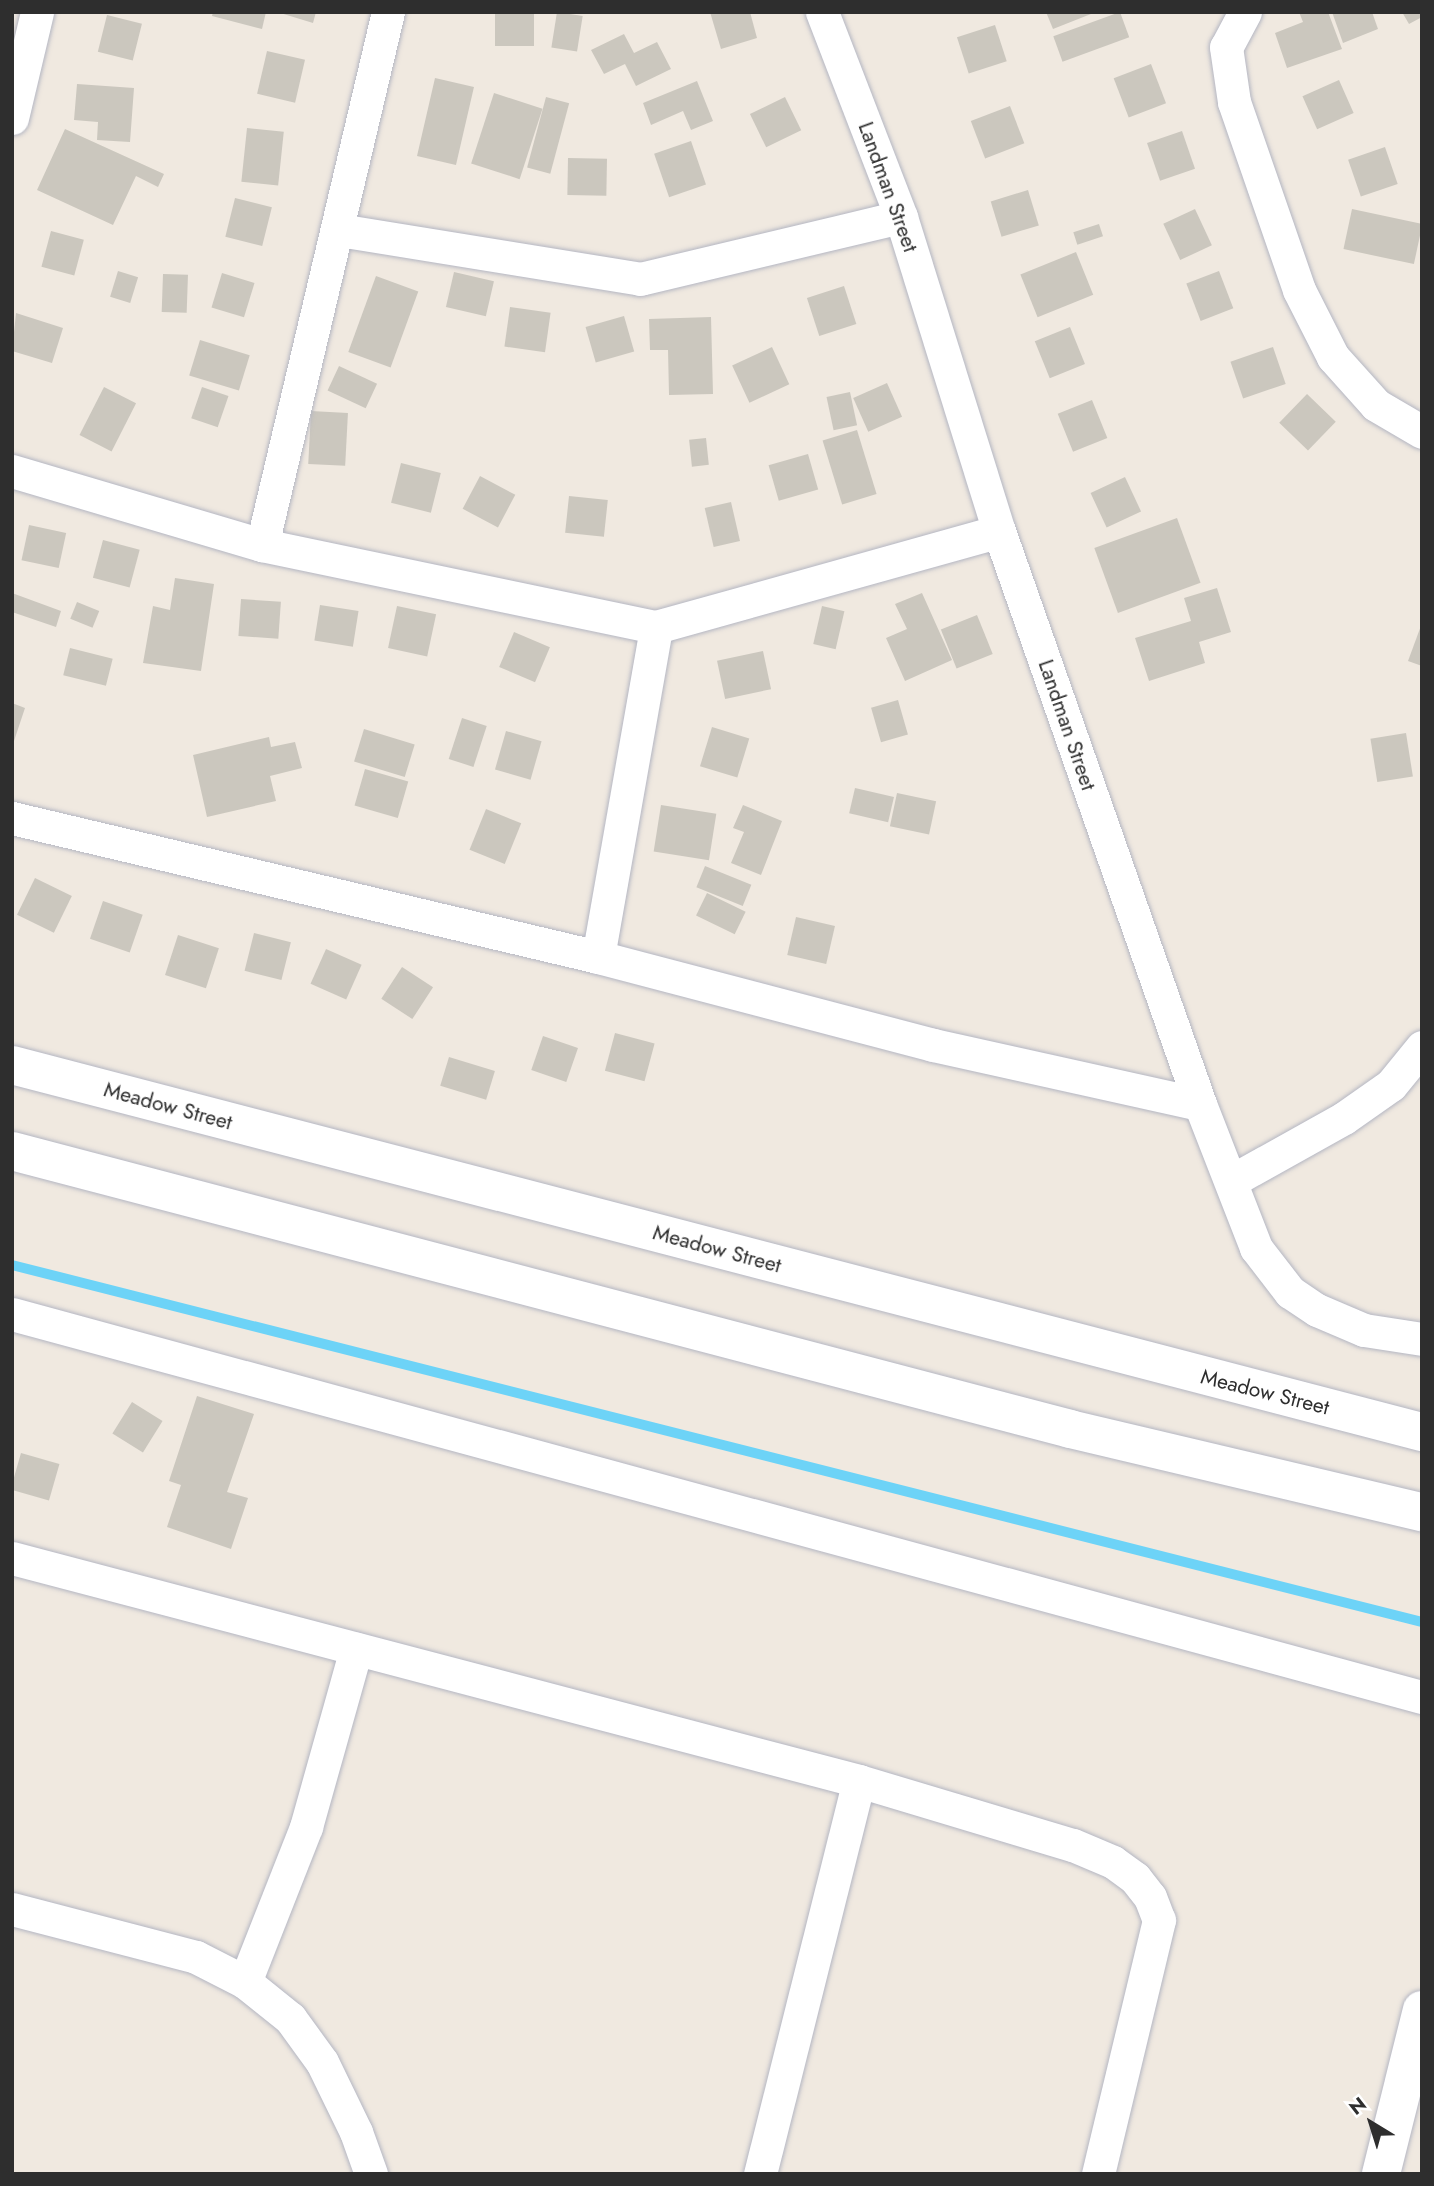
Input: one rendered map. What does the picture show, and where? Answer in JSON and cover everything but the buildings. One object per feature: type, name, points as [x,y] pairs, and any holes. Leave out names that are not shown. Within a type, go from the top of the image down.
[{"type":"street","points":[[12,118],[37,12]]},
{"type":"street","points":[[262,545],[339,230],[388,12]]},
{"type":"street","name":"Landman Street","points":[[821,12],[901,218],[999,531],[1200,1104],[1233,1180],[1256,1248],[1290,1292],[1317,1310],[1364,1330],[1422,1339]]},
{"type":"street","points":[[1245,12],[1226,47],[1234,102],[1299,290],[1333,357],[1376,404],[1422,432]]},
{"type":"street","points":[[339,230],[640,279],[901,218]]},
{"type":"street","points":[[12,471],[262,545],[656,627],[999,531]]},
{"type":"street","points":[[598,957],[656,627]]},
{"type":"street","points":[[12,818],[598,957],[933,1045],[1200,1104]]},
{"type":"street","points":[[1233,1180],[1344,1118],[1391,1085],[1422,1047]]},
{"type":"street","name":"Meadow Street","points":[[12,1065],[1422,1432]]},
{"type":"street","points":[[12,1152],[1070,1429],[1422,1512]]},
{"type":"street","points":[[12,1314],[1422,1697]]},
{"type":"street","points":[[12,1558],[859,1781],[1073,1845],[1113,1862],[1135,1878],[1150,1897],[1158,1920],[1098,2174]]},
{"type":"street","points":[[244,1982],[306,1827],[356,1649]]},
{"type":"street","points":[[760,2174],[859,1781]]},
{"type":"street","points":[[12,1909],[196,1957],[244,1982],[290,2018],[321,2062],[356,2132],[371,2174]]},
{"type":"street","points":[[1381,2174],[1422,2010]]},
{"type":"waterway","points":[[12,1265],[1422,1622]]}]
